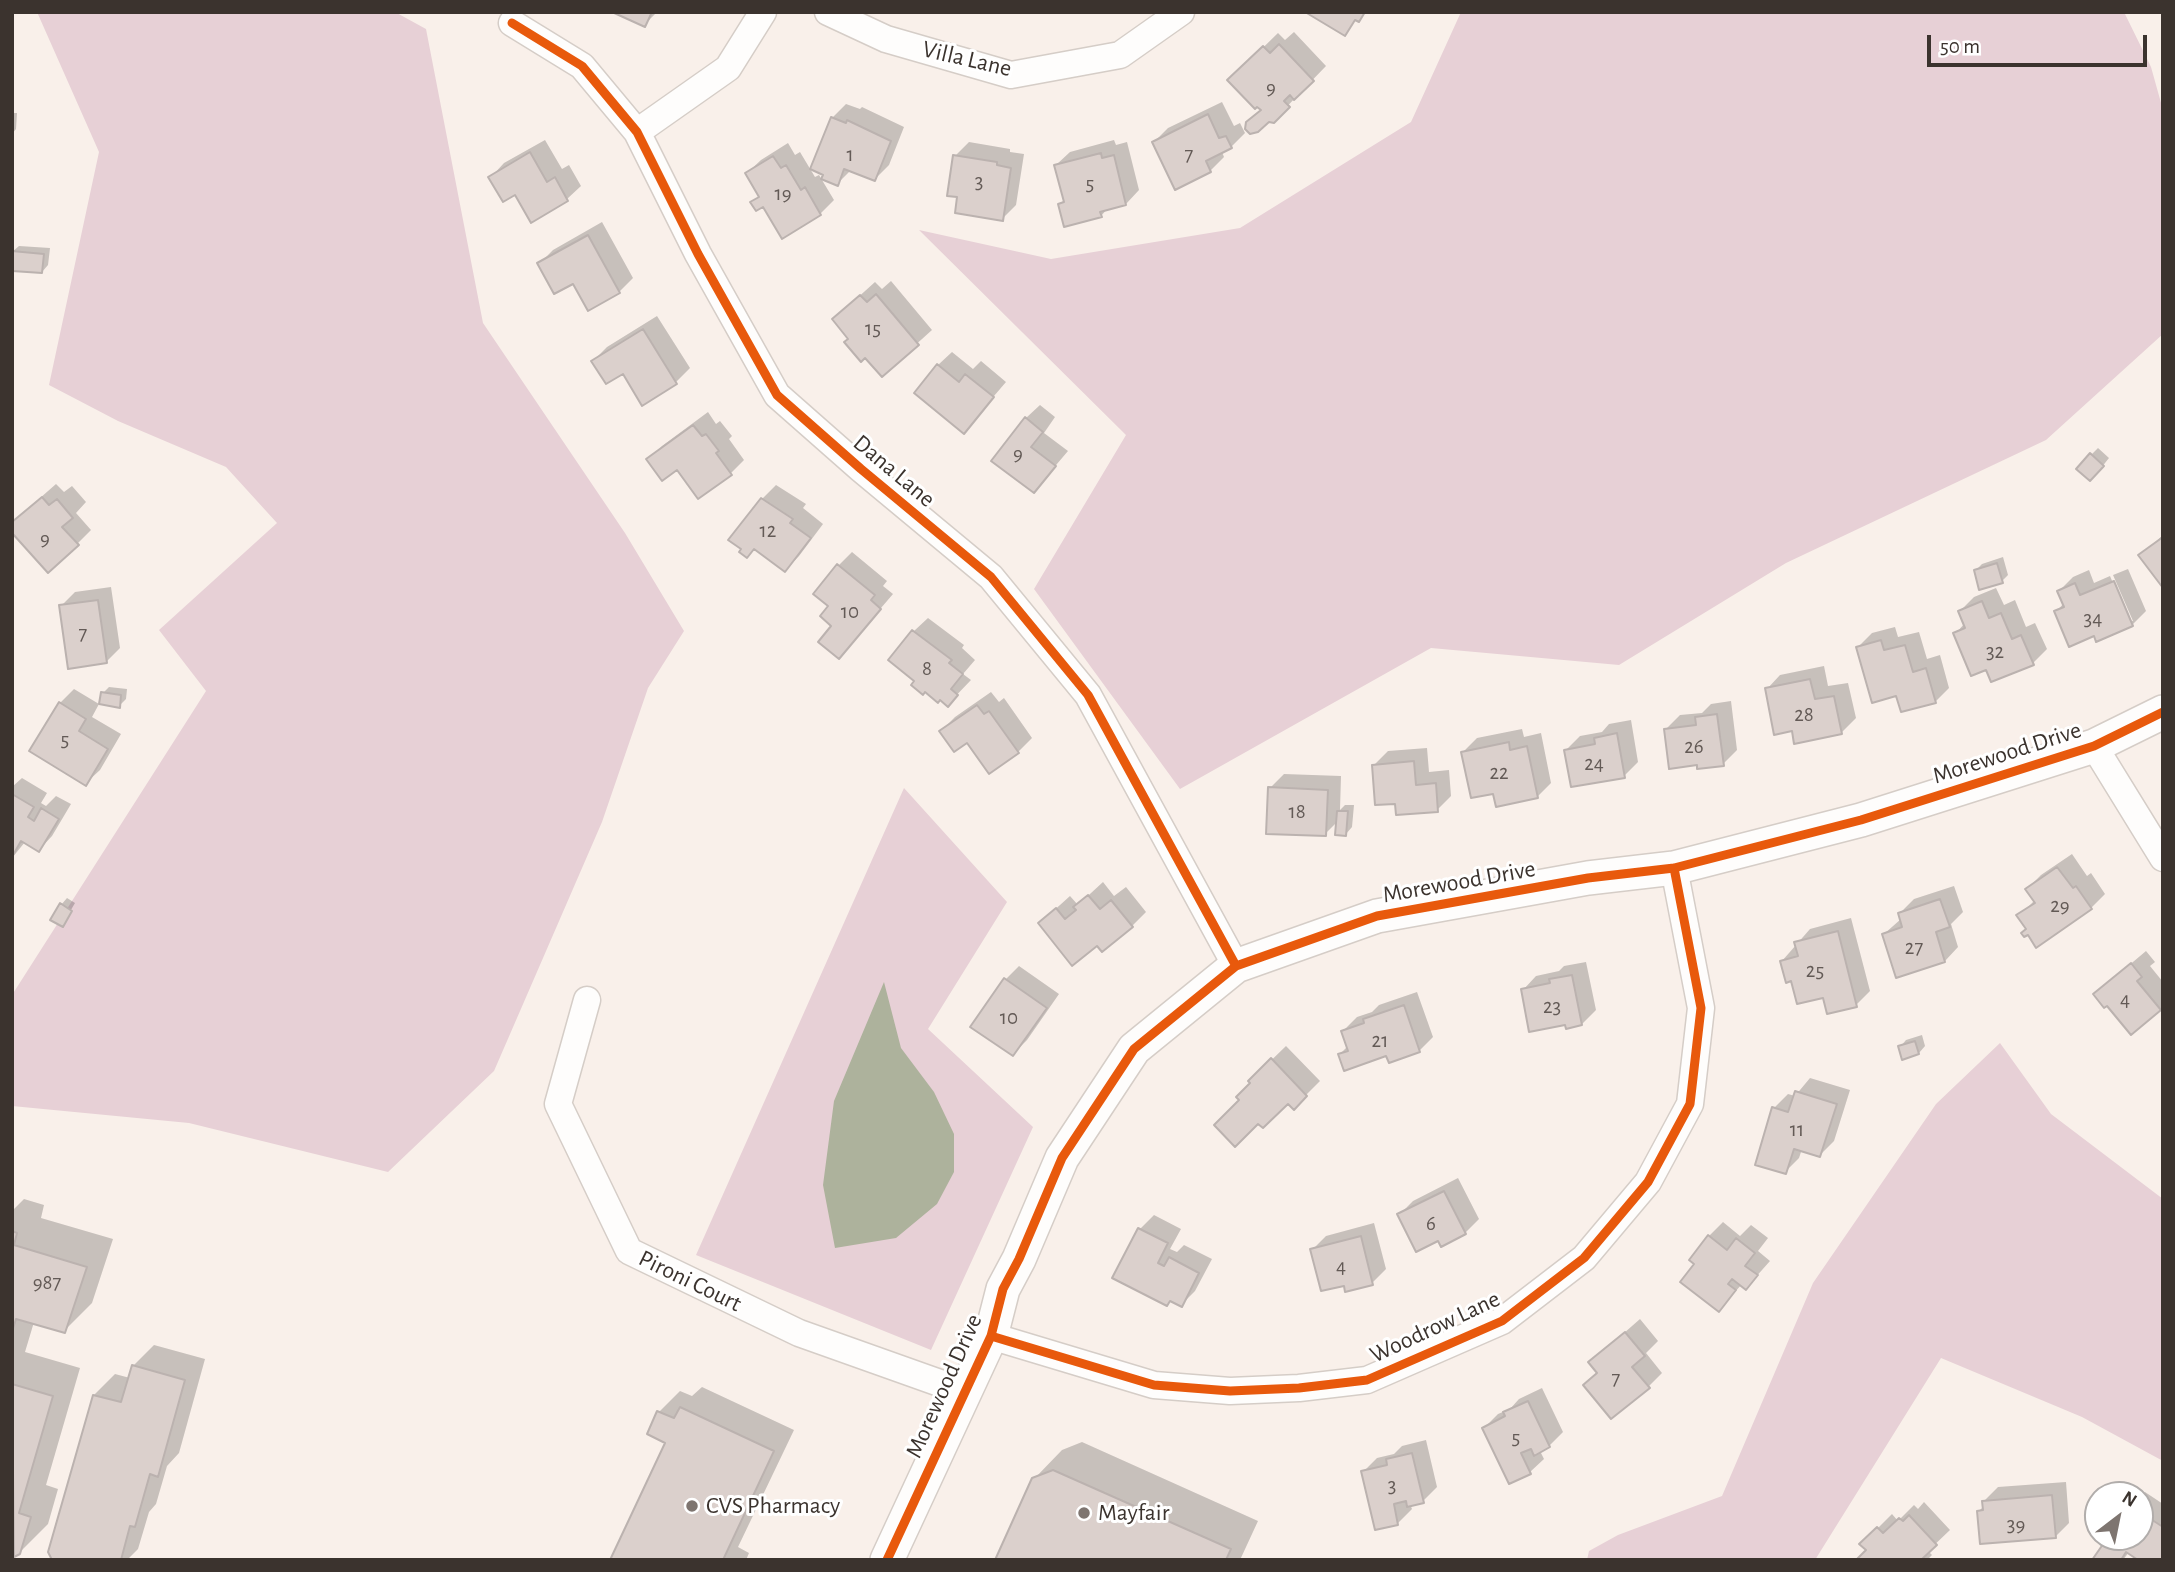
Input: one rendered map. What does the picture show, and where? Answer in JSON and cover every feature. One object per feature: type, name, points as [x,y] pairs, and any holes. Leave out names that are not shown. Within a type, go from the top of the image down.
[{"type":"street","points":[[637,132],[728,68],[763,12]]},
{"type":"street","name":"Villa Lane","points":[[828,12],[886,39],[1011,75],[1119,55],[1181,12]]},
{"type":"street","name":"Dana Lane","points":[[512,23],[582,66],[637,132],[698,254],[777,395],[991,577],[1088,695],[1236,966]]},
{"type":"street","name":"Morewood Drive","points":[[887,1560],[991,1336],[1003,1289],[1019,1259],[1062,1158],[1134,1049],[1236,966],[1377,916],[1588,878],[1674,868],[1861,820],[2094,746],[2163,712]]},
{"type":"street","points":[[2094,746],[2163,858]]},
{"type":"street","name":"Woodrow Lane","points":[[991,1336],[1154,1385],[1230,1391],[1299,1388],[1367,1380],[1502,1321],[1584,1258],[1648,1182],[1690,1104],[1701,1008],[1674,868]]},
{"type":"street","name":"Pironi Court","points":[[587,1000],[558,1104],[629,1251],[799,1333],[965,1392]]},
{"type":"shaded area","points":[[37,12],[395,12],[426,29],[483,323],[625,533],[684,631],[648,688],[602,822],[494,1071],[388,1172],[189,1123],[12,1106],[12,995],[206,691],[159,630],[277,523],[226,467],[118,421],[49,385],[99,152]]},
{"type":"shaded area","points":[[1461,12],[2124,12],[2151,67],[2163,110],[2163,334],[2046,440],[1786,563],[1619,665],[1431,648],[1180,789],[1034,589],[1126,435],[919,230],[1051,259],[1240,228],[1411,122]]},
{"type":"shaded area","points":[[904,788],[1007,902],[928,1029],[1033,1127],[931,1350],[696,1255]]},
{"type":"shaded area","points":[[884,982],[901,1048],[934,1092],[954,1134],[954,1172],[937,1204],[896,1238],[835,1248],[823,1185],[834,1101]]},
{"type":"shaded area","points":[[2000,1043],[2051,1114],[2163,1199],[2163,1461],[2082,1417],[1941,1358],[1815,1560],[1587,1560],[1589,1551],[1618,1535],[1722,1496],[1813,1283],[1936,1104]]},
{"type":"building","points":[[612,12],[652,12],[645,27]]},
{"type":"building","points":[[1305,12],[1365,12],[1359,22],[1355,20],[1345,36]]},
{"type":"building","points":[[1279,44],[1314,81],[1294,100],[1290,95],[1284,101],[1290,107],[1274,123],[1269,122],[1258,132],[1250,134],[1245,129],[1246,122],[1261,110],[1257,107],[1255,109],[1227,80],[1263,46],[1270,53]]},
{"type":"building","points":[[1208,114],[1219,138],[1226,136],[1232,148],[1206,161],[1211,172],[1175,190],[1152,142]]},
{"type":"building","points":[[831,117],[846,123],[847,120],[891,141],[875,181],[844,169],[838,186],[821,179],[823,175],[810,169]]},
{"type":"building","points":[[530,152],[547,182],[555,177],[568,201],[531,223],[515,195],[503,202],[488,177]]},
{"type":"building","points":[[1101,153],[1102,158],[1114,155],[1126,205],[1100,212],[1102,217],[1064,227],[1058,204],[1064,202],[1054,165]]},
{"type":"building","points":[[953,155],[997,162],[997,165],[1011,168],[1003,221],[955,213],[957,197],[947,196]]},
{"type":"building","points":[[773,156],[781,168],[786,165],[801,190],[805,187],[821,215],[782,239],[763,207],[756,211],[750,202],[759,197],[745,173]]},
{"type":"building","points":[[588,235],[620,293],[588,311],[573,284],[554,294],[537,263]]},
{"type":"building","points":[[12,251],[44,254],[42,273],[12,271]]},
{"type":"building","points":[[876,294],[919,345],[882,377],[865,358],[861,362],[844,342],[848,339],[832,319],[860,295],[867,302]]},
{"type":"building","points":[[643,329],[677,384],[642,406],[623,374],[606,384],[591,361]]},
{"type":"building","points":[[937,364],[959,382],[965,374],[994,397],[964,434],[914,393]]},
{"type":"building","points":[[1025,417],[1043,432],[1031,447],[1056,466],[1034,493],[991,461]]},
{"type":"building","points":[[693,425],[702,436],[706,434],[732,475],[698,499],[677,470],[662,481],[646,459]]},
{"type":"building","points":[[2090,453],[2104,466],[2090,481],[2076,469]]},
{"type":"building","points":[[42,497],[49,505],[57,499],[73,518],[62,527],[79,545],[48,573],[12,533],[12,522]]},
{"type":"building","points":[[761,498],[793,519],[790,523],[811,538],[785,572],[754,549],[747,558],[739,552],[741,549],[728,540]]},
{"type":"building","points":[[2163,537],[2163,588],[2138,555]]},
{"type":"building","points":[[1997,563],[2003,583],[1979,590],[1974,570]]},
{"type":"building","points":[[837,564],[875,595],[871,600],[881,609],[839,659],[818,642],[831,626],[820,616],[828,606],[813,594]]},
{"type":"building","points":[[2114,581],[2133,626],[2096,642],[2094,636],[2069,647],[2054,611],[2064,607],[2057,591],[2075,583],[2080,595]]},
{"type":"building","points":[[98,600],[107,663],[68,669],[59,605]]},
{"type":"building","points":[[1982,601],[1989,618],[2001,613],[2012,639],[2021,635],[2034,665],[1991,682],[1986,670],[1971,676],[1953,633],[1965,628],[1958,611]]},
{"type":"building","points":[[912,630],[952,660],[949,663],[963,674],[951,689],[958,695],[948,707],[940,700],[938,703],[925,692],[923,695],[911,685],[914,681],[888,660]]},
{"type":"building","points":[[1881,640],[1884,650],[1905,645],[1913,672],[1926,668],[1936,703],[1901,712],[1896,696],[1872,703],[1856,647]]},
{"type":"building","points":[[1810,679],[1815,699],[1834,696],[1842,734],[1794,744],[1792,731],[1774,735],[1765,688]]},
{"type":"building","points":[[101,692],[121,695],[120,708],[99,704]]},
{"type":"building","points":[[59,702],[86,719],[79,731],[108,749],[86,786],[29,751]]},
{"type":"building","points":[[977,705],[984,714],[989,711],[1019,753],[989,774],[967,743],[954,752],[939,731]]},
{"type":"building","points":[[1717,714],[1724,766],[1697,769],[1697,765],[1669,769],[1664,729],[1696,725],[1695,717]]},
{"type":"building","points":[[1617,733],[1625,778],[1571,787],[1564,750],[1595,744],[1594,738]]},
{"type":"building","points":[[1509,742],[1510,750],[1527,746],[1538,798],[1496,807],[1493,794],[1471,798],[1461,752]]},
{"type":"building","points":[[1414,761],[1416,785],[1436,783],[1438,812],[1396,815],[1395,804],[1375,805],[1372,765]]},
{"type":"building","points":[[1268,787],[1328,790],[1326,836],[1266,834]]},
{"type":"building","points":[[12,794],[34,807],[28,817],[34,821],[41,808],[59,819],[39,852],[21,841],[12,857]]},
{"type":"building","points":[[1337,811],[1348,811],[1346,836],[1335,835]]},
{"type":"building","points":[[2057,867],[2073,888],[2076,886],[2092,909],[2036,948],[2028,935],[2024,937],[2021,933],[2026,929],[2016,915],[2035,903],[2025,889]]},
{"type":"building","points":[[1088,895],[1100,909],[1111,900],[1133,927],[1102,952],[1097,946],[1072,966],[1038,923],[1056,908],[1065,919],[1076,910],[1073,907]]},
{"type":"building","points":[[1940,899],[1950,927],[1936,932],[1945,962],[1896,978],[1882,934],[1902,927],[1898,913]]},
{"type":"building","points":[[60,903],[72,911],[63,927],[50,920]]},
{"type":"building","points":[[1838,931],[1857,1007],[1827,1014],[1823,998],[1797,1004],[1791,981],[1786,983],[1780,961],[1798,956],[1794,942]]},
{"type":"building","points":[[2131,963],[2142,977],[2137,981],[2161,1010],[2131,1035],[2107,1006],[2104,1008],[2093,994]]},
{"type":"building","points":[[1572,975],[1582,1025],[1566,1029],[1565,1025],[1529,1032],[1521,989],[1550,983],[1549,979]]},
{"type":"building","points":[[1004,978],[1047,1008],[1013,1056],[970,1027]]},
{"type":"building","points":[[1404,1005],[1420,1052],[1389,1063],[1386,1056],[1344,1071],[1338,1054],[1348,1051],[1341,1031],[1364,1023],[1363,1019]]},
{"type":"building","points":[[1915,1041],[1919,1054],[1902,1060],[1898,1046]]},
{"type":"building","points":[[1271,1058],[1307,1096],[1294,1110],[1288,1104],[1263,1128],[1258,1124],[1235,1147],[1214,1125],[1239,1100],[1236,1097],[1250,1083],[1248,1081]]},
{"type":"building","points":[[1795,1091],[1837,1104],[1820,1157],[1794,1149],[1786,1174],[1755,1165],[1772,1107],[1788,1112]]},
{"type":"building","points":[[1444,1191],[1466,1234],[1441,1247],[1438,1241],[1416,1252],[1397,1214]]},
{"type":"building","points":[[1138,1228],[1168,1243],[1158,1263],[1164,1266],[1169,1257],[1199,1273],[1182,1307],[1170,1301],[1167,1306],[1112,1278]]},
{"type":"building","points":[[12,1231],[17,1233],[14,1245],[87,1267],[65,1333],[16,1319],[12,1332]]},
{"type":"building","points":[[1708,1235],[1727,1250],[1736,1238],[1755,1253],[1745,1266],[1758,1275],[1746,1290],[1732,1279],[1728,1284],[1736,1290],[1719,1312],[1680,1282],[1694,1264],[1689,1260]]},
{"type":"building","points":[[1361,1236],[1373,1285],[1345,1292],[1344,1286],[1321,1291],[1310,1249]]},
{"type":"building","points":[[1625,1332],[1645,1356],[1632,1367],[1650,1388],[1611,1419],[1583,1385],[1597,1373],[1588,1362]]},
{"type":"building","points":[[132,1365],[185,1380],[158,1477],[150,1474],[135,1527],[130,1526],[121,1560],[52,1560],[48,1552],[93,1395],[121,1402]]},
{"type":"building","points":[[12,1384],[53,1396],[19,1513],[31,1517],[20,1554],[14,1557]]},
{"type":"building","points":[[1528,1401],[1550,1447],[1534,1456],[1531,1449],[1521,1453],[1531,1474],[1509,1484],[1482,1428],[1505,1416],[1503,1412]]},
{"type":"building","name":"CVS Pharmacy","points":[[680,1407],[774,1451],[723,1560],[610,1560],[665,1443],[647,1434],[657,1411],[674,1418]]},
{"type":"building","points":[[1412,1453],[1424,1503],[1407,1507],[1406,1501],[1394,1504],[1398,1525],[1375,1530],[1361,1471],[1387,1465],[1386,1459]]},
{"type":"building","name":"Mayfair","points":[[1053,1470],[1231,1549],[1226,1560],[995,1560],[1032,1478]]},
{"type":"building","points":[[2052,1495],[2056,1538],[1980,1544],[1977,1511],[1983,1510],[1982,1501]]},
{"type":"building","points":[[1909,1515],[1937,1545],[1921,1560],[1856,1560],[1866,1550],[1859,1544],[1877,1527],[1883,1533],[1899,1518],[1903,1521]]},
{"type":"building","points":[[2154,1521],[2163,1527],[2163,1560],[2138,1560],[2126,1552],[2121,1560],[2092,1560],[2098,1551],[2154,1551]]},
{"type":"cycle path","points":[[512,23],[582,66],[637,132],[698,254],[777,395],[991,577],[1088,695],[1236,966]]},
{"type":"cycle path","points":[[887,1560],[991,1336],[1003,1289],[1019,1259],[1062,1158],[1134,1049],[1236,966],[1377,916],[1588,878],[1674,868],[1861,820],[2094,746],[2163,712]]},
{"type":"cycle path","points":[[991,1336],[1154,1385],[1230,1391],[1299,1388],[1367,1380],[1502,1321],[1584,1258],[1648,1182],[1690,1104],[1701,1008],[1674,868]]},
{"type":"place","name":"CVS Pharmacy","points":[[692,1506]]},
{"type":"place","name":"Mayfair","points":[[1084,1513]]}]
